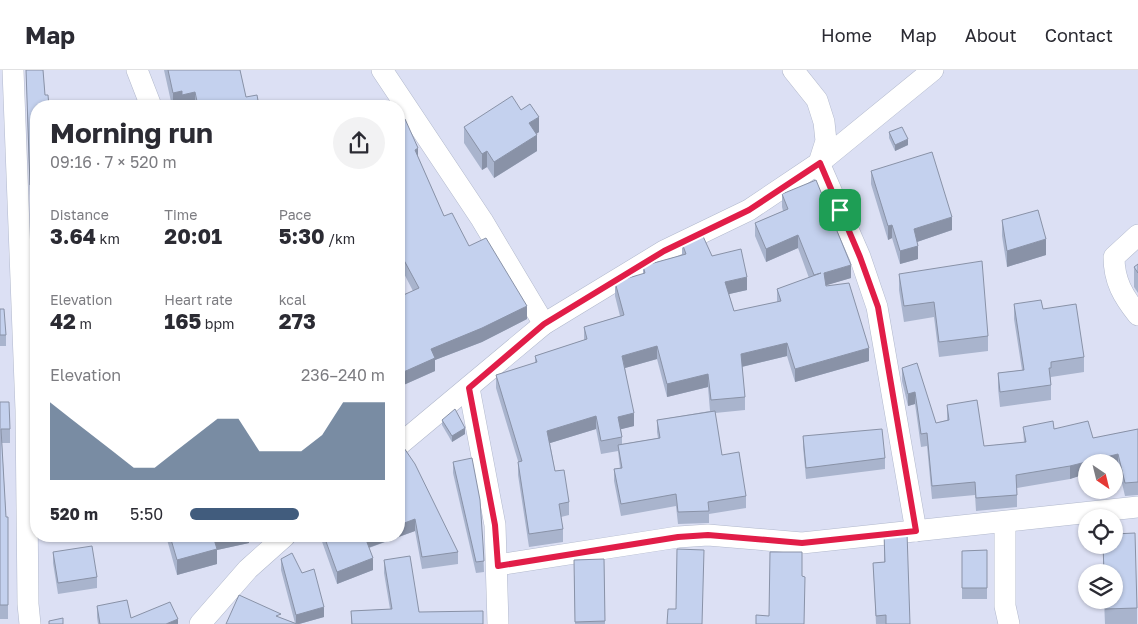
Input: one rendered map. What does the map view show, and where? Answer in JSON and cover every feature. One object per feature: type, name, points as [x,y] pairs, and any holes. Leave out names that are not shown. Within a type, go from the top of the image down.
[{"type":"street","points":[[13,70],[30,390]]},
{"type":"street","points":[[137,70],[148,100]]},
{"type":"street","points":[[382,70],[402,100]]},
{"type":"street","points":[[793,70],[818,100],[824,122],[826,141],[820,163],[860,257],[878,307],[916,531]]},
{"type":"street","points":[[405,440],[544,324],[664,251],[749,210],[820,163],[927,72]]},
{"type":"street","points":[[405,104],[482,220],[544,324]]},
{"type":"street","points":[[1138,235],[1114,257],[1114,275],[1125,298],[1138,315]]},
{"type":"street","points":[[469,388],[495,525],[498,566],[498,624]]},
{"type":"street","points":[[30,474],[28,604],[30,624]]},
{"type":"street","points":[[498,566],[678,537],[708,535],[802,543],[1138,507]]},
{"type":"street","points":[[1006,522],[1005,606],[1009,624]]},
{"type":"street","points":[[200,624],[248,568],[278,542]]},
{"type":"shaded area","points":[[0,70],[1138,70],[1138,624],[0,624]]},
{"type":"building","points":[[26,70],[43,70],[45,95],[48,95],[48,100],[30,100],[30,185]]},
{"type":"building","points":[[168,70],[240,70],[246,97],[257,95],[258,100],[197,100],[195,92],[182,95],[182,91],[173,93]]},
{"type":"building","points":[[512,96],[521,110],[530,104],[539,117],[529,123],[537,135],[494,162],[487,151],[482,154],[464,127]]},
{"type":"building","points":[[405,119],[418,148],[415,150],[444,216],[452,213],[469,246],[486,238],[527,306],[482,328],[431,349],[435,358],[405,371],[405,294],[419,288],[405,262]]},
{"type":"building","points":[[902,127],[908,139],[895,145],[889,132]]},
{"type":"building","points":[[932,152],[952,217],[914,229],[918,246],[900,251],[892,225],[888,226],[871,171]]},
{"type":"building","points":[[816,180],[851,265],[824,273],[826,286],[849,283],[869,348],[795,369],[787,343],[741,354],[745,397],[711,400],[708,374],[667,384],[657,346],[622,356],[634,413],[618,417],[622,437],[601,441],[596,416],[547,431],[555,471],[564,470],[569,502],[559,504],[563,529],[529,534],[518,462],[522,461],[496,375],[537,362],[535,356],[587,339],[584,327],[624,315],[615,282],[645,273],[643,266],[686,254],[682,243],[702,234],[712,256],[741,249],[747,277],[725,282],[734,311],[781,301],[777,289],[821,273],[814,275],[798,235],[766,249],[755,223],[788,209],[782,194]]},
{"type":"building","points":[[1038,210],[1046,239],[1007,251],[1002,220]]},
{"type":"building","points":[[982,261],[988,336],[939,342],[934,302],[904,306],[899,274]]},
{"type":"building","points":[[1138,264],[1138,273],[1134,267]]},
{"type":"building","points":[[1041,300],[1043,309],[1076,304],[1084,357],[1051,362],[1051,368],[1049,368],[1051,385],[1000,392],[998,373],[1024,370],[1014,304]]},
{"type":"building","points":[[0,309],[4,309],[6,335],[0,335]]},
{"type":"building","points":[[917,363],[936,423],[949,420],[947,405],[977,400],[984,446],[1026,442],[1023,427],[1053,421],[1054,429],[1088,421],[1093,438],[1138,429],[1138,482],[1125,483],[1123,454],[1078,454],[1078,464],[1016,475],[1017,495],[976,498],[975,482],[932,486],[927,433],[921,434],[915,392],[908,394],[902,368]]},
{"type":"building","points":[[0,402],[9,402],[10,429],[1,429],[6,517],[8,517],[8,605],[0,605]]},
{"type":"building","points":[[455,409],[465,428],[452,436],[442,420]]},
{"type":"building","points":[[715,411],[722,455],[739,452],[746,496],[708,502],[709,511],[678,512],[676,494],[621,504],[614,469],[622,468],[618,445],[660,438],[657,420]]},
{"type":"building","points":[[882,429],[885,458],[806,468],[803,436]]},
{"type":"building","points":[[405,449],[415,464],[458,552],[422,557],[415,519],[405,523]]},
{"type":"building","points":[[472,458],[480,500],[484,561],[476,562],[453,462]]},
{"type":"building","points":[[907,532],[910,624],[886,624],[886,615],[876,616],[873,563],[885,562],[884,534]]},
{"type":"building","points":[[1135,533],[1137,608],[1123,608],[1123,564],[1104,564],[1103,554],[1123,554],[1123,534]]},
{"type":"building","points":[[172,542],[215,542],[217,549],[177,560]]},
{"type":"building","points":[[326,542],[367,542],[373,558],[337,572]]},
{"type":"building","points":[[92,546],[97,577],[58,583],[53,552]]},
{"type":"building","points":[[677,549],[704,550],[702,624],[667,624],[668,609],[676,609]]},
{"type":"building","points":[[987,550],[987,588],[962,588],[962,551]]},
{"type":"building","points":[[770,552],[802,552],[802,576],[805,577],[804,624],[756,624],[756,615],[769,616]]},
{"type":"building","points":[[292,553],[302,573],[314,569],[324,607],[296,615],[281,559]]},
{"type":"building","points":[[410,556],[419,612],[483,611],[483,624],[352,624],[351,611],[392,609],[384,560]]},
{"type":"building","points":[[604,559],[605,621],[575,622],[574,560]]},
{"type":"building","points":[[239,595],[281,614],[276,616],[297,624],[226,624]]},
{"type":"building","points":[[127,600],[131,618],[170,602],[178,619],[166,624],[100,624],[97,606]]},
{"type":"building","points":[[63,618],[63,624],[49,624],[49,621]]},
{"type":"route","points":[[820,163],[840,210],[878,307],[916,531],[802,543],[708,535],[678,537],[498,566],[495,525],[469,388],[544,324],[664,251],[711,230],[749,210],[820,163]]}]
